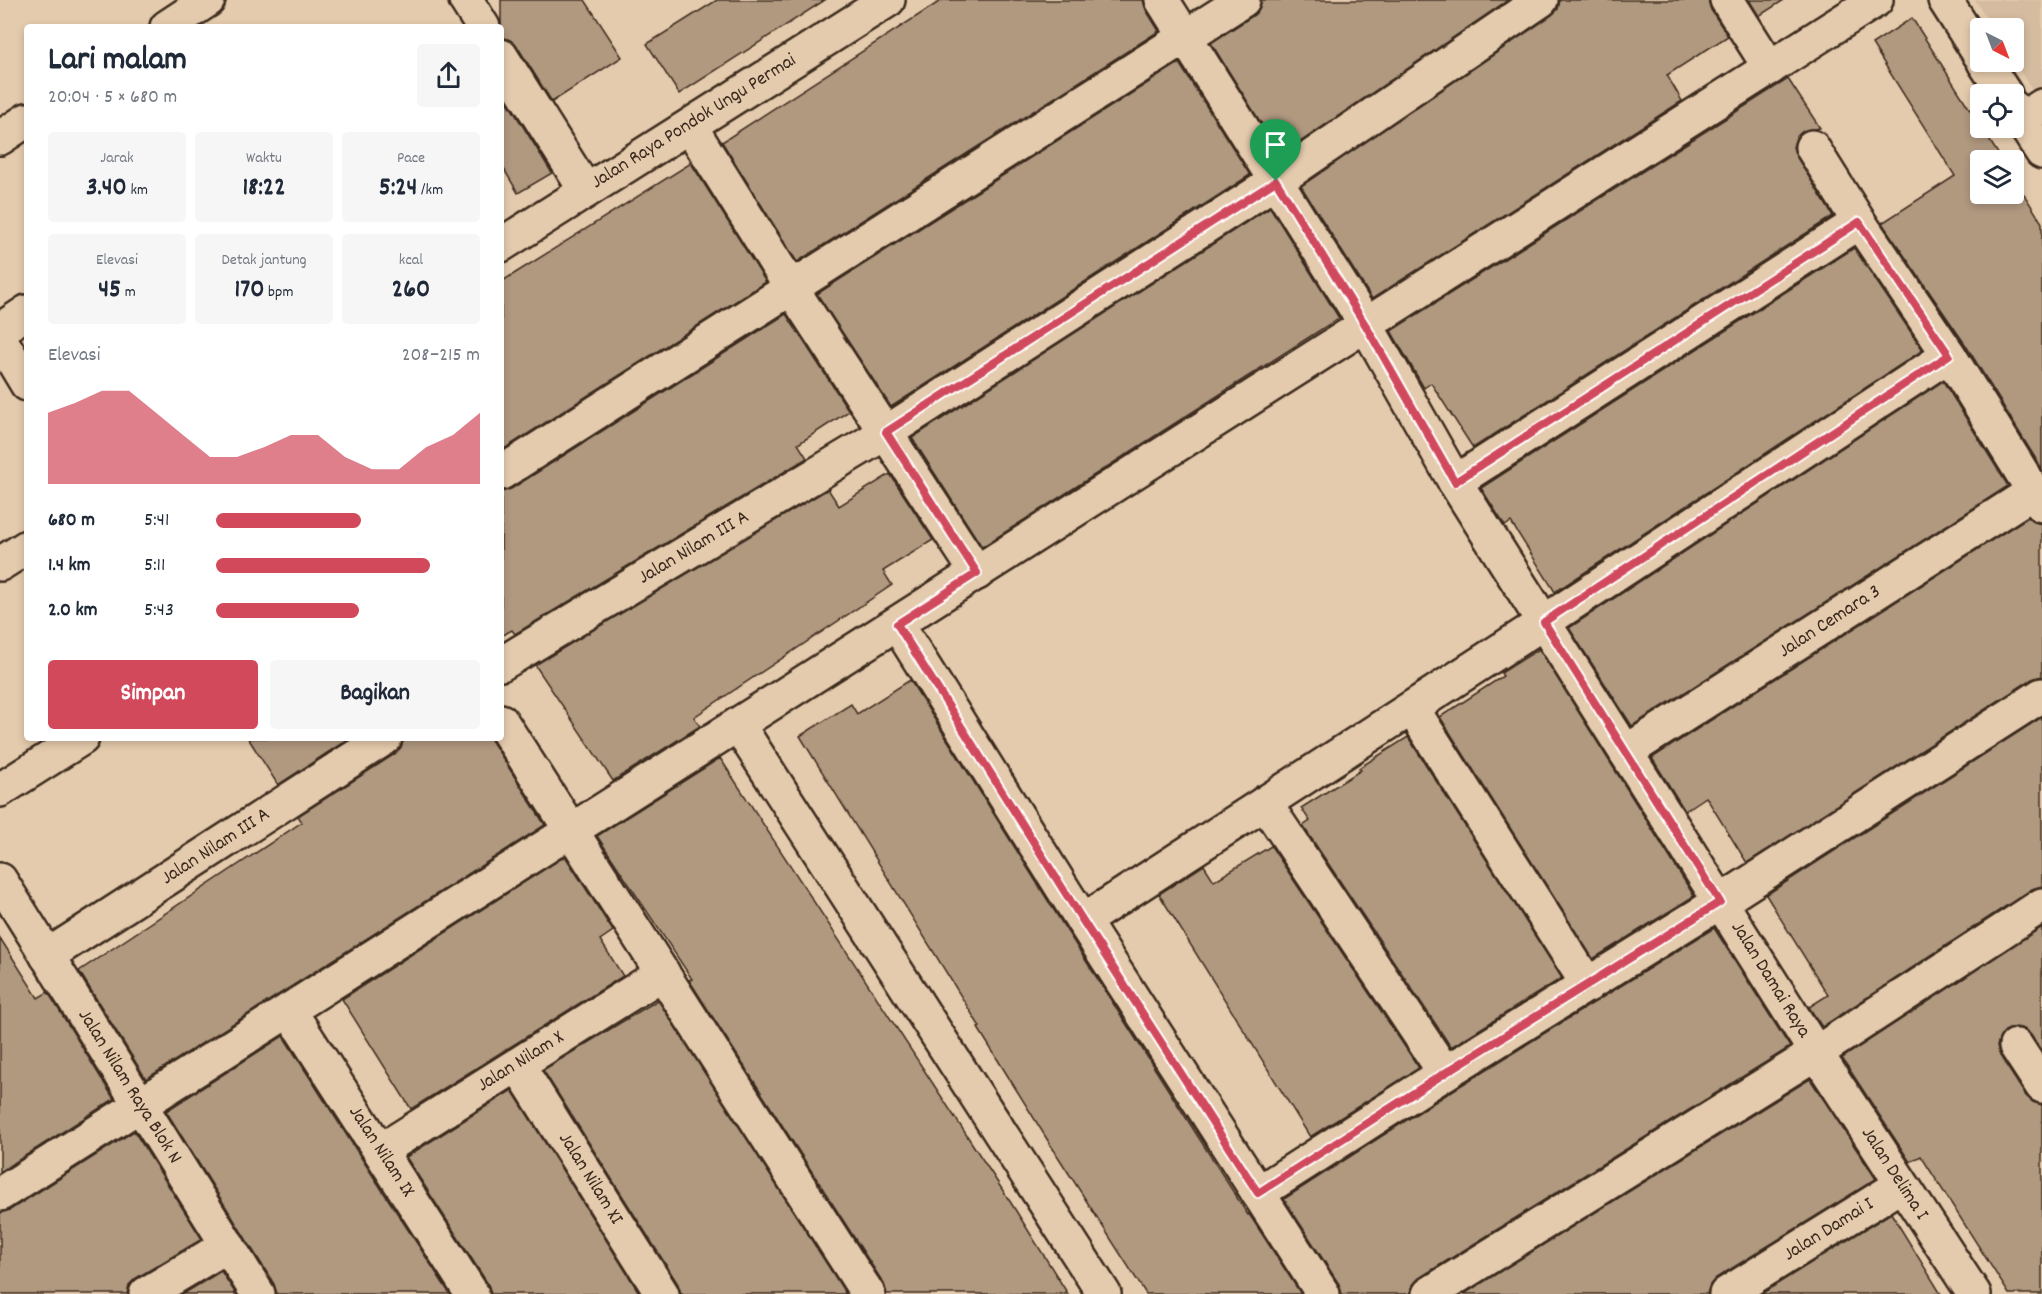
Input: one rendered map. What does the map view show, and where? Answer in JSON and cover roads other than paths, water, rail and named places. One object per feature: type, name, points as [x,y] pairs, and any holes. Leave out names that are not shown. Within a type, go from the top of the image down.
[{"type":"street","points":[[172,24],[208,0]]},
{"type":"street","name":"Jalan Raya Pondok Ungu Permai","points":[[504,243],[888,0]]},
{"type":"street","name":"Jalan Damai Raya","points":[[1162,0],[1366,326],[1455,482],[1816,1053]]},
{"type":"street","points":[[504,471],[1243,0]]},
{"type":"street","name":"Jalan Nilam III A","points":[[504,662],[886,432],[1276,181],[1541,0]]},
{"type":"street","points":[[1727,0],[1770,68]]},
{"type":"street","points":[[0,1194],[1876,0]]},
{"type":"street","points":[[1945,0],[1970,39]]},
{"type":"street","points":[[504,61],[586,190]]},
{"type":"street","points":[[1992,72],[2002,84]]},
{"type":"street","points":[[2024,115],[2042,152]]},
{"type":"street","points":[[0,138],[24,122]]},
{"type":"street","points":[[690,126],[792,289],[977,573]]},
{"type":"street","points":[[1812,147],[1859,222],[1949,355],[2038,498]]},
{"type":"street","points":[[1455,482],[1859,222]]},
{"type":"street","points":[[0,330],[24,314]]},
{"type":"street","points":[[0,339],[24,379]]},
{"type":"street","points":[[1083,921],[1544,622],[1949,355]]},
{"type":"street","name":"Jalan Cemara 3","points":[[1626,752],[2038,498]]},
{"type":"street","points":[[0,564],[24,549]]},
{"type":"street","points":[[897,624],[1083,921],[1323,1294]]},
{"type":"street","points":[[1258,1193],[1445,1073],[1720,902],[2042,695]]},
{"type":"street","points":[[1412,708],[1588,985]]},
{"type":"street","points":[[738,725],[1104,1294]]},
{"type":"street","points":[[504,726],[868,1294]]},
{"type":"street","points":[[0,790],[77,741]]},
{"type":"street","name":"Jalan Nilam III A","points":[[47,956],[380,741]]},
{"type":"street","points":[[1265,803],[1445,1073]]},
{"type":"street","name":"Jalan Nilam Raya Blok N","points":[[0,880],[258,1294]]},
{"type":"street","points":[[1429,1294],[1816,1053],[2042,905]]},
{"type":"street","name":"Jalan Nilam X","points":[[380,1151],[663,973]]},
{"type":"street","name":"Jalan Nilam IX","points":[[289,1010],[472,1294]]},
{"type":"street","points":[[2016,1046],[2042,1086]]},
{"type":"street","name":"Jalan Delima I","points":[[1816,1053],[1974,1294]]},
{"type":"street","name":"Jalan Nilam XI","points":[[518,1065],[662,1294]]},
{"type":"street","name":"Jalan Damai I","points":[[1726,1294],[1901,1185]]},
{"type":"street","points":[[146,1294],[228,1245]]}]
